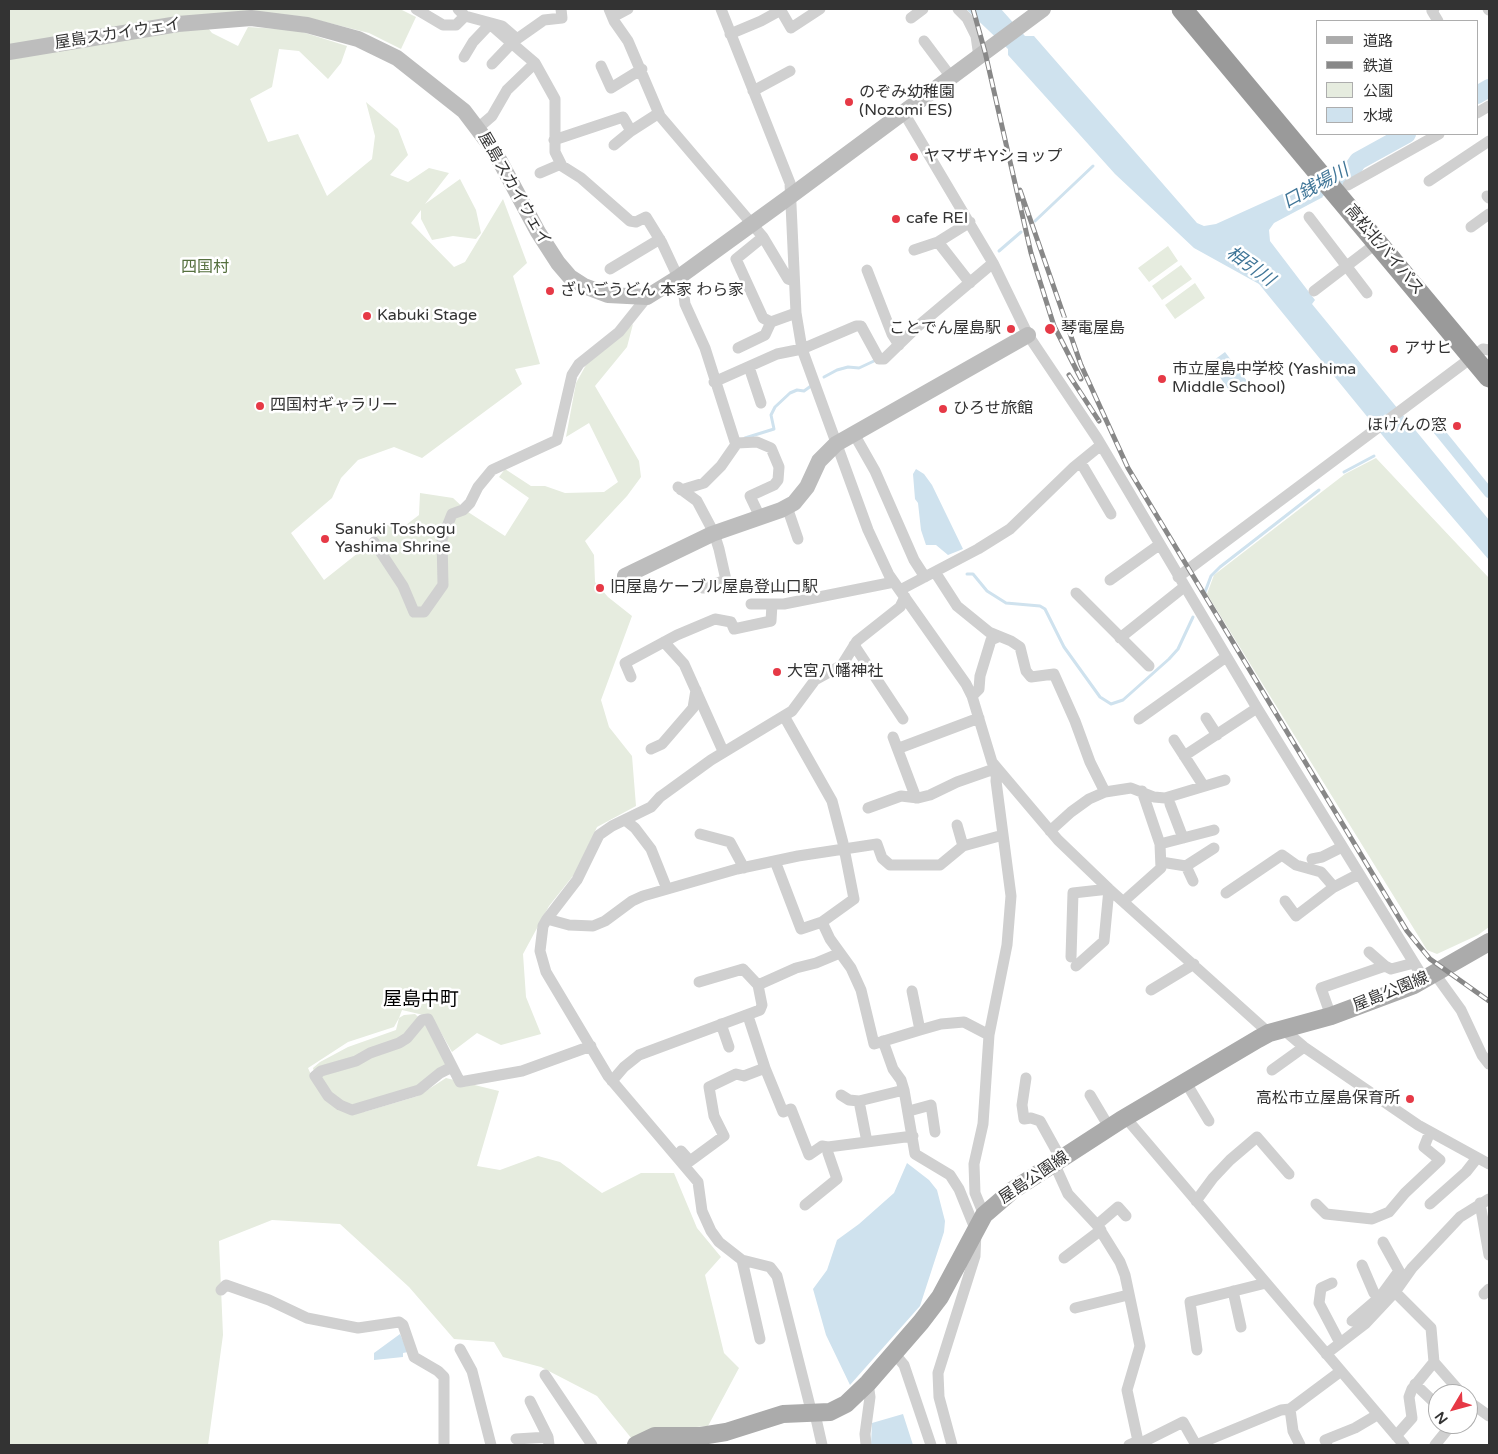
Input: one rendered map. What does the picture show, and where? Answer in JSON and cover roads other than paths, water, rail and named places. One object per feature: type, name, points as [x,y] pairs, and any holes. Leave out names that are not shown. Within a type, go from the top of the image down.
[{"type":"highway","name":"高松北バイパス","points":[[1182,9],[1324,167],[1343,185],[1484,353],[1489,377]]},
{"type":"highway","name":"高松北バイパス","points":[[1200,9],[1324,167]]},
{"type":"highway","name":"高松北バイパス","points":[[1343,185],[1378,242],[1484,353]]},
{"type":"main road","name":"屋島公園線","points":[[636,1445],[655,1436],[666,1440],[726,1432],[783,1414],[830,1412],[846,1404],[868,1383],[940,1297],[984,1215],[1013,1190],[1109,1127],[1185,1081],[1277,1032],[1379,999],[1429,977],[1489,942]]},
{"type":"street","points":[[416,9],[443,25],[456,25],[461,12],[488,23],[502,26],[517,39],[544,20],[562,18],[561,9]]},
{"type":"street","points":[[464,57],[488,23],[489,9]]},
{"type":"street","points":[[628,9],[611,13],[642,69],[659,113],[666,125],[752,223],[763,237],[788,279],[794,281]]},
{"type":"street","points":[[721,9],[790,183],[796,313],[802,348],[836,444],[868,530],[899,590],[946,653],[972,696],[992,762],[1050,831],[1109,889],[1194,964],[1277,1032],[1304,1047],[1430,1132],[1484,1160],[1466,1172],[1430,1204]]},
{"type":"street","points":[[730,34],[781,9],[791,28],[820,9]]},
{"type":"street","points":[[911,18],[923,9]]},
{"type":"street","points":[[958,9],[967,18],[976,36],[979,57]]},
{"type":"street","points":[[374,542],[402,586],[414,612],[424,612],[443,585],[442,540],[452,514],[463,510],[470,503],[478,487],[492,470],[557,440],[572,375],[579,364],[619,332],[647,297],[679,277],[792,195],[1043,9]]},
{"type":"street","name":"屋島スカイウェイ","points":[[9,52],[218,19],[251,18],[298,23],[358,39],[397,58],[449,97],[478,128],[495,152],[538,232],[558,263],[570,276],[584,286],[608,295],[647,297]]},
{"type":"street","points":[[488,23],[535,63],[555,99],[555,152],[561,164],[571,173],[581,178],[630,221],[636,222],[646,217],[660,239],[679,277],[683,288],[685,304],[705,348],[714,382],[736,444]]},
{"type":"street","points":[[924,41],[951,77]]},
{"type":"street","points":[[492,64],[512,44]]},
{"type":"street","points":[[478,128],[492,116],[507,90],[535,63]]},
{"type":"street","points":[[601,66],[612,88],[642,69]]},
{"type":"street","points":[[753,92],[790,71]]},
{"type":"street","points":[[614,145],[631,131],[659,113]]},
{"type":"street","points":[[904,113],[993,263],[1028,335],[1101,445],[1256,708],[1414,962],[1460,1010],[1482,1055],[1489,1064]]},
{"type":"street","points":[[554,140],[623,117],[631,131]]},
{"type":"street","points":[[1343,185],[1437,135]]},
{"type":"street","points":[[1429,181],[1489,141]]},
{"type":"street","points":[[540,173],[561,164]]},
{"type":"street","points":[[1471,227],[1489,215]]},
{"type":"street","points":[[1309,217],[1367,293]]},
{"type":"street","points":[[914,250],[938,242],[970,222]]},
{"type":"street","points":[[763,237],[736,259],[762,318],[771,322],[796,313]]},
{"type":"street","points":[[610,269],[660,239]]},
{"type":"street","points":[[938,242],[970,283]]},
{"type":"street","points":[[1314,291],[1378,242]]},
{"type":"street","points":[[714,382],[777,354],[802,348],[848,329],[862,326],[879,359],[884,359],[917,327],[993,263]]},
{"type":"street","points":[[867,270],[892,334],[899,345]]},
{"type":"street","points":[[738,348],[765,335],[771,322]]},
{"type":"street","points":[[625,576],[714,533],[787,507],[802,494],[818,461],[836,444],[1028,335]]},
{"type":"street","points":[[1120,638],[1181,582],[1368,435],[1484,353]]},
{"type":"street","points":[[749,367],[761,403]]},
{"type":"street","points":[[854,434],[875,471],[914,560],[957,606],[998,637],[1011,641],[1020,647],[1026,671],[1031,677],[1054,674],[1075,721],[1090,762],[1105,792]]},
{"type":"street","points":[[736,444],[757,442],[771,448],[775,454],[779,467],[778,480],[774,485],[750,496],[760,517]]},
{"type":"street","points":[[703,588],[726,580],[714,533],[697,501],[679,488],[704,482],[710,478],[722,466],[736,444]]},
{"type":"street","points":[[751,604],[784,604],[899,590],[978,549],[1010,529],[1101,445]]},
{"type":"street","points":[[1081,462],[1111,514]]},
{"type":"street","points":[[787,507],[798,539]]},
{"type":"street","points":[[1110,580],[1159,545]]},
{"type":"street","points":[[822,1445],[777,1276],[770,1267],[742,1260],[719,1242],[711,1231],[702,1211],[698,1182],[612,1081],[542,962],[540,951],[543,926],[577,880],[599,836],[651,807],[660,797],[723,751],[792,711],[816,680],[842,665],[854,645],[900,607],[899,590]]},
{"type":"street","points":[[1076,593],[1149,666]]},
{"type":"street","points":[[631,677],[625,663],[664,642],[715,619],[731,622],[734,629],[771,621],[772,604]]},
{"type":"street","points":[[972,696],[980,689],[980,676],[991,640],[998,637]]},
{"type":"street","points":[[664,642],[684,664],[723,751]]},
{"type":"street","points":[[854,645],[903,720]]},
{"type":"street","points":[[1139,719],[1226,657]]},
{"type":"street","points":[[651,749],[662,744],[693,708],[696,690]]},
{"type":"street","points":[[1184,756],[1256,708]]},
{"type":"street","points":[[775,861],[801,928],[822,922],[854,899],[845,849],[832,801],[784,716]]},
{"type":"street","points":[[902,747],[979,718]]},
{"type":"street","points":[[1206,718],[1216,735]]},
{"type":"street","points":[[893,737],[916,798]]},
{"type":"street","points":[[1174,740],[1203,785]]},
{"type":"street","points":[[868,808],[901,796],[916,798],[930,795],[957,782],[997,768]]},
{"type":"street","points":[[984,1215],[975,1193],[974,1164],[983,1124],[989,1035],[1007,945],[1011,896],[996,782],[997,768]]},
{"type":"street","points":[[1050,831],[1089,799],[1105,792],[1131,788],[1154,797],[1165,798],[1203,785],[1225,780]]},
{"type":"street","points":[[1124,901],[1161,868],[1162,862],[1160,844],[1142,791]]},
{"type":"street","points":[[1170,804],[1183,838]]},
{"type":"street","points":[[626,820],[636,828],[651,850],[667,889]]},
{"type":"street","points":[[957,825],[963,846]]},
{"type":"street","points":[[1160,844],[1214,830]]},
{"type":"street","points":[[700,834],[730,842],[744,868]]},
{"type":"street","points":[[547,919],[569,925],[593,926],[605,921],[632,901],[667,889],[775,861],[876,844],[886,863],[905,866],[940,865],[963,846],[1003,835]]},
{"type":"street","points":[[1312,859],[1322,857],[1342,847]]},
{"type":"street","points":[[1162,862],[1186,866],[1214,848]]},
{"type":"street","points":[[1226,893],[1282,855],[1296,865],[1321,872],[1334,887]]},
{"type":"street","points":[[1186,866],[1194,881]]},
{"type":"street","points":[[1285,900],[1296,916],[1334,887],[1359,874]]},
{"type":"street","points":[[1109,889],[1104,941],[1073,962],[1073,893],[1109,889]]},
{"type":"street","points":[[822,922],[851,968],[861,990],[874,1044],[948,1023],[964,1022],[989,1035]]},
{"type":"street","points":[[1369,952],[1391,969],[1414,962]]},
{"type":"street","points":[[758,985],[796,968],[816,963],[840,953]]},
{"type":"street","points":[[1151,990],[1194,964]]},
{"type":"street","points":[[1331,1016],[1321,988],[1385,966]]},
{"type":"street","points":[[612,1081],[624,1067],[639,1055],[760,1010],[762,1004],[758,985],[744,969],[699,982]]},
{"type":"street","points":[[912,991],[920,1030]]},
{"type":"street","points":[[748,1016],[765,1068],[783,1112],[791,1109],[809,1155],[822,1146],[828,1147],[913,1136]]},
{"type":"street","points":[[452,1067],[440,1072],[419,1090],[352,1110],[340,1105],[328,1096],[316,1076],[321,1071],[356,1061],[370,1053],[400,1043],[407,1038],[422,1020],[428,1019],[460,1082],[522,1071],[591,1046]]},
{"type":"street","points":[[721,1024],[730,1047]]},
{"type":"street","points":[[883,1041],[893,1069],[901,1080],[904,1090],[915,1154],[944,1170],[959,1189],[976,1231],[975,1256],[938,1374],[939,1397],[952,1445]]},
{"type":"street","points":[[1272,1070],[1304,1047]]},
{"type":"street","points":[[671,1150],[679,1147],[690,1161],[724,1136],[714,1116],[709,1088],[736,1074],[744,1076],[765,1068]]},
{"type":"street","points":[[1026,1078],[1022,1105],[1024,1119],[1031,1118],[1040,1121],[1057,1161],[1068,1194],[1099,1228],[1120,1262],[1140,1346],[1127,1390],[1133,1443],[1139,1444],[1183,1422],[1196,1445],[1281,1410],[1290,1409],[1341,1371]]},
{"type":"street","points":[[1185,1081],[1209,1121]]},
{"type":"street","points":[[841,1096],[858,1101],[904,1090]]},
{"type":"street","points":[[1090,1096],[1109,1127]]},
{"type":"street","points":[[858,1101],[867,1142]]},
{"type":"street","points":[[908,1111],[931,1106],[935,1132]]},
{"type":"street","points":[[1125,1117],[1404,1445]]},
{"type":"street","points":[[1316,1204],[1326,1214],[1372,1219],[1389,1212],[1404,1194],[1440,1160],[1424,1147],[1430,1132]]},
{"type":"street","points":[[1196,1201],[1230,1160],[1257,1137],[1289,1174]]},
{"type":"street","points":[[805,1205],[837,1179],[828,1153],[828,1147]]},
{"type":"street","points":[[1352,1321],[1395,1292],[1412,1268],[1446,1231],[1460,1218],[1485,1201],[1489,1255]]},
{"type":"street","points":[[1064,1258],[1099,1228],[1118,1207],[1126,1216]]},
{"type":"street","points":[[1326,1354],[1365,1324],[1399,1272],[1383,1242]]},
{"type":"street","points":[[742,1260],[760,1339]]},
{"type":"street","points":[[1362,1265],[1374,1293],[1383,1299]]},
{"type":"street","points":[[1197,1350],[1190,1302],[1266,1283]]},
{"type":"street","points":[[1332,1283],[1320,1288],[1319,1303],[1340,1343]]},
{"type":"street","points":[[221,1290],[226,1285],[269,1300],[307,1318],[358,1328],[399,1322],[403,1325],[414,1357],[438,1371],[444,1377],[444,1445]]},
{"type":"street","points":[[1233,1291],[1241,1327]]},
{"type":"street","points":[[1395,1292],[1431,1328],[1434,1362],[1453,1384]]},
{"type":"street","points":[[1075,1308],[1128,1295]]},
{"type":"street","points":[[460,1349],[472,1371],[491,1445]]},
{"type":"street","points":[[894,1353],[904,1365],[931,1445]]},
{"type":"street","points":[[1396,1436],[1412,1418],[1409,1396],[1415,1384],[1434,1362]]},
{"type":"street","points":[[546,1375],[592,1445]]},
{"type":"street","points":[[866,1445],[870,1397],[868,1383]]},
{"type":"street","points":[[1415,1384],[1428,1396]]},
{"type":"street","points":[[516,1439],[548,1441],[530,1401]]},
{"type":"street","points":[[1478,1408],[1489,1416]]},
{"type":"street","points":[[1290,1409],[1293,1431],[1300,1445]]},
{"type":"street","points":[[1327,1445],[1325,1440],[1354,1428],[1378,1415]]},
{"type":"street","points":[[1435,1445],[1444,1434]]},
{"type":"water","name":"相引川","points":[[966,9],[1001,9],[1025,36],[1034,36],[1197,223],[1204,226],[1216,224],[1311,181],[1323,197],[1274,223],[1269,230],[1270,241],[1315,300],[1312,304],[1489,520],[1489,560],[1387,441],[1259,284],[1194,248],[1115,174],[1008,55],[1008,49]]},
{"type":"water","points":[[1225,352],[1247,381],[1231,393],[1210,363]]},
{"type":"water","points":[[916,469],[924,474],[932,485],[963,549],[948,555],[936,545],[926,545],[921,530],[918,503],[915,499],[913,474]]},
{"type":"water","points":[[907,1163],[929,1180],[937,1190],[945,1221],[944,1232],[920,1306],[850,1385],[826,1335],[813,1289],[827,1270],[837,1240],[859,1224],[894,1193]]},
{"type":"water","points":[[400,1334],[408,1352],[403,1353],[403,1357],[374,1360],[374,1353]]},
{"type":"water","points":[[903,1414],[913,1445],[871,1445],[872,1423]]},
{"type":"waterway","name":"口銭場川","points":[[1478,94],[1489,88]]},
{"type":"waterway","name":"口銭場川","points":[[1296,200],[1351,171],[1358,161],[1405,135]]},
{"type":"waterway","points":[[1035,221],[1093,166]]},
{"type":"waterway","points":[[999,251],[1021,232]]},
{"type":"waterway","points":[[824,377],[837,370],[848,367],[859,368],[874,361]]},
{"type":"waterway","points":[[745,438],[774,429],[771,415],[775,407],[790,393],[797,390],[804,391],[811,386]]},
{"type":"waterway","points":[[1438,430],[1489,493]]},
{"type":"waterway","points":[[1344,472],[1374,456]]},
{"type":"waterway","points":[[1205,592],[1211,576],[1220,567],[1319,490]]},
{"type":"waterway","points":[[967,574],[973,574],[987,591],[1006,603],[1040,606],[1045,609],[1064,647],[1100,697],[1111,704],[1123,700],[1169,659],[1178,649],[1193,617]]},
{"type":"railway","points":[[973,9],[985,52],[1031,253],[1054,326],[1081,379]]},
{"type":"railway","points":[[1020,190],[1081,365],[1128,468],[1407,931],[1430,959],[1489,1001]]},
{"type":"railway","points":[[1069,375],[1099,421]]},
{"type":"place","name":"のぞみ幼稚園 (Nozomi ES)","points":[[849,102]]},
{"type":"place","name":"ヤマザキYショップ","points":[[914,157]]},
{"type":"place","name":"cafe REI","points":[[896,219]]},
{"type":"place","name":"ざいごうどん 本家 わら家","points":[[550,291]]},
{"type":"place","name":"Kabuki Stage","points":[[367,316]]},
{"type":"place","name":"ことでん屋島駅","points":[[1011,329]]},
{"type":"place","name":"琴電屋島","points":[[1050,329]]},
{"type":"place","name":"アサヒ","points":[[1394,349]]},
{"type":"place","name":"市立屋島中学校 (Yashima Middle School)","points":[[1162,379]]},
{"type":"place","name":"四国村ギャラリー","points":[[260,406]]},
{"type":"place","name":"ひろせ旅館","points":[[943,409]]},
{"type":"place","name":"ほけんの窓","points":[[1457,426]]},
{"type":"place","name":"Sanuki Toshogu Yashima Shrine","points":[[325,539]]},
{"type":"place","name":"旧屋島ケーブル屋島登山口駅","points":[[600,588]]},
{"type":"place","name":"大宮八幡神社","points":[[777,672]]},
{"type":"place","name":"高松市立屋島保育所","points":[[1410,1099]]},
{"type":"district","name":"屋島中町","points":[[421,1000]]},
{"type":"park label","name":"四国村","points":[[205,268]]}]
